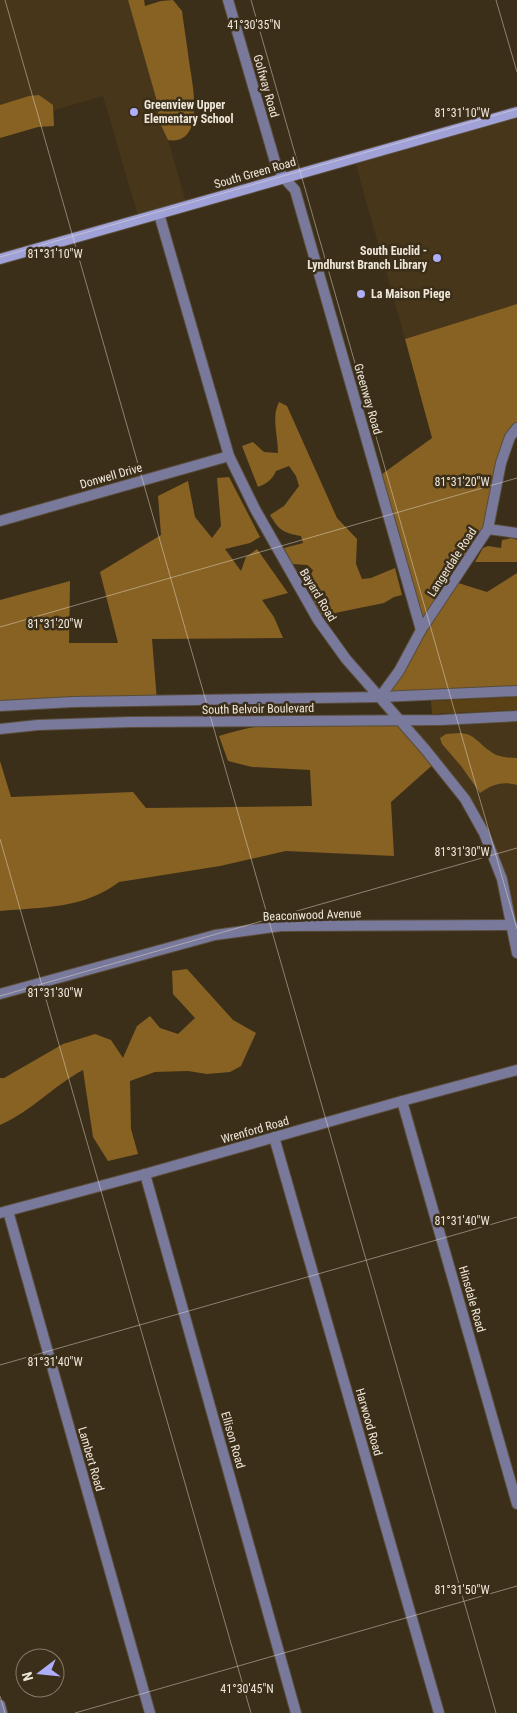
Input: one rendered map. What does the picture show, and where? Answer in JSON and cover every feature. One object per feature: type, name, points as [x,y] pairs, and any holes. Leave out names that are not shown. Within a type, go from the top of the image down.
[{"type":"main road","name":"South Green Road","points":[[0,259],[517,112]]},
{"type":"street","name":"Golfway Road","points":[[228,0],[276,165],[284,178]]},
{"type":"street","name":"Greenway Road","points":[[284,178],[295,190],[422,630]]},
{"type":"street","name":"Bayard Road","points":[[159,214],[229,456],[255,509],[318,620],[346,659],[425,748],[465,799],[484,833],[502,880],[517,953]]},
{"type":"street","name":"Langerdale Road","points":[[380,697],[488,529],[501,463],[510,438],[517,428]]},
{"type":"street","name":"Donwell Drive","points":[[0,521],[229,456]]},
{"type":"street","points":[[488,529],[517,533]]},
{"type":"street","name":"South Belvoir Boulevard","points":[[0,706],[82,702],[380,697],[517,691]]},
{"type":"street","name":"South Belvoir Boulevard","points":[[0,729],[38,725],[129,722],[451,720],[517,716]]},
{"type":"street","name":"Beaconwood Avenue","points":[[0,994],[215,935],[282,926],[512,925]]},
{"type":"street","name":"Wrenford Road","points":[[4,1212],[517,1070]]},
{"type":"street","name":"Hinsdale Road","points":[[402,1101],[517,1504]]},
{"type":"street","name":"Harwood Road","points":[[274,1137],[439,1713]]},
{"type":"street","name":"Ellison Road","points":[[145,1174],[296,1713]]},
{"type":"street","name":"Lambert Road","points":[[4,1212],[150,1713]]},
{"type":"street","points":[[0,1705],[2,1713]]},
{"type":"shaded area","name":"Greenview Upper Elementary School","points":[[0,0],[128,0],[187,206],[139,219],[103,96],[0,126]]},
{"type":"shaded area","points":[[128,0],[144,0],[145,6],[161,1],[173,0],[182,11],[194,97],[194,111],[193,123],[188,133],[180,139],[168,140],[159,121],[156,98]]},
{"type":"shaded area","points":[[39,95],[53,105],[54,126],[38,127],[0,138],[0,105],[29,96]]},
{"type":"shaded area","points":[[517,112],[517,304],[405,339],[354,158]]},
{"type":"shaded area","points":[[517,304],[517,428],[510,438],[488,529],[455,582],[487,592],[517,573],[517,691],[380,697],[421,630],[378,477],[432,438],[405,339]]},
{"type":"shaded area","points":[[279,402],[287,406],[337,518],[357,539],[356,564],[362,579],[371,578],[395,568],[402,595],[384,603],[320,616],[308,589],[308,583],[313,570],[307,565],[292,564],[284,548],[303,543],[301,536],[282,530],[270,515],[284,506],[299,486],[296,476],[289,466],[276,471],[273,477],[258,487],[242,446],[253,442],[264,452],[278,453],[275,414]]},
{"type":"shaded area","points":[[229,477],[260,537],[250,543],[225,549],[241,571],[246,557],[257,549],[288,593],[262,600],[274,617],[283,638],[152,639],[157,701],[0,706],[0,600],[70,581],[69,643],[118,643],[100,572],[161,535],[158,496],[188,481],[195,517],[212,538],[221,526],[217,478]]},
{"type":"shaded area","points":[[512,538],[517,540],[517,562],[475,562],[483,548],[488,546],[501,548],[502,540]]},
{"type":"shaded area","points":[[517,697],[517,710],[432,714],[431,701]]},
{"type":"shaded area","points":[[517,716],[517,953],[484,833],[399,719]]},
{"type":"shaded area","points":[[399,719],[436,762],[391,802],[394,856],[286,851],[220,866],[119,882],[106,891],[77,902],[0,911],[0,761],[11,797],[133,792],[146,808],[312,806],[310,770],[252,767],[228,761],[219,736],[263,725],[308,721]]},
{"type":"shaded area","points":[[460,733],[473,737],[496,755],[517,758],[517,785],[498,784],[480,793],[461,766],[442,744],[440,738],[446,734]]},
{"type":"shaded area","points":[[187,969],[233,1020],[256,1033],[241,1066],[230,1072],[207,1074],[188,1071],[155,1072],[130,1081],[131,1129],[138,1154],[108,1161],[93,1137],[83,1070],[22,1113],[0,1125],[0,1078],[4,1078],[63,1044],[95,1034],[111,1040],[123,1058],[137,1026],[150,1016],[160,1028],[178,1034],[195,1018],[173,994],[172,971]]},
{"type":"place","name":"Greenview Upper Elementary School","points":[[134,112]]},
{"type":"place","name":"South Euclid - Lyndhurst Branch Library","points":[[437,258]]},
{"type":"place","name":"La Maison Piege","points":[[361,294]]}]
